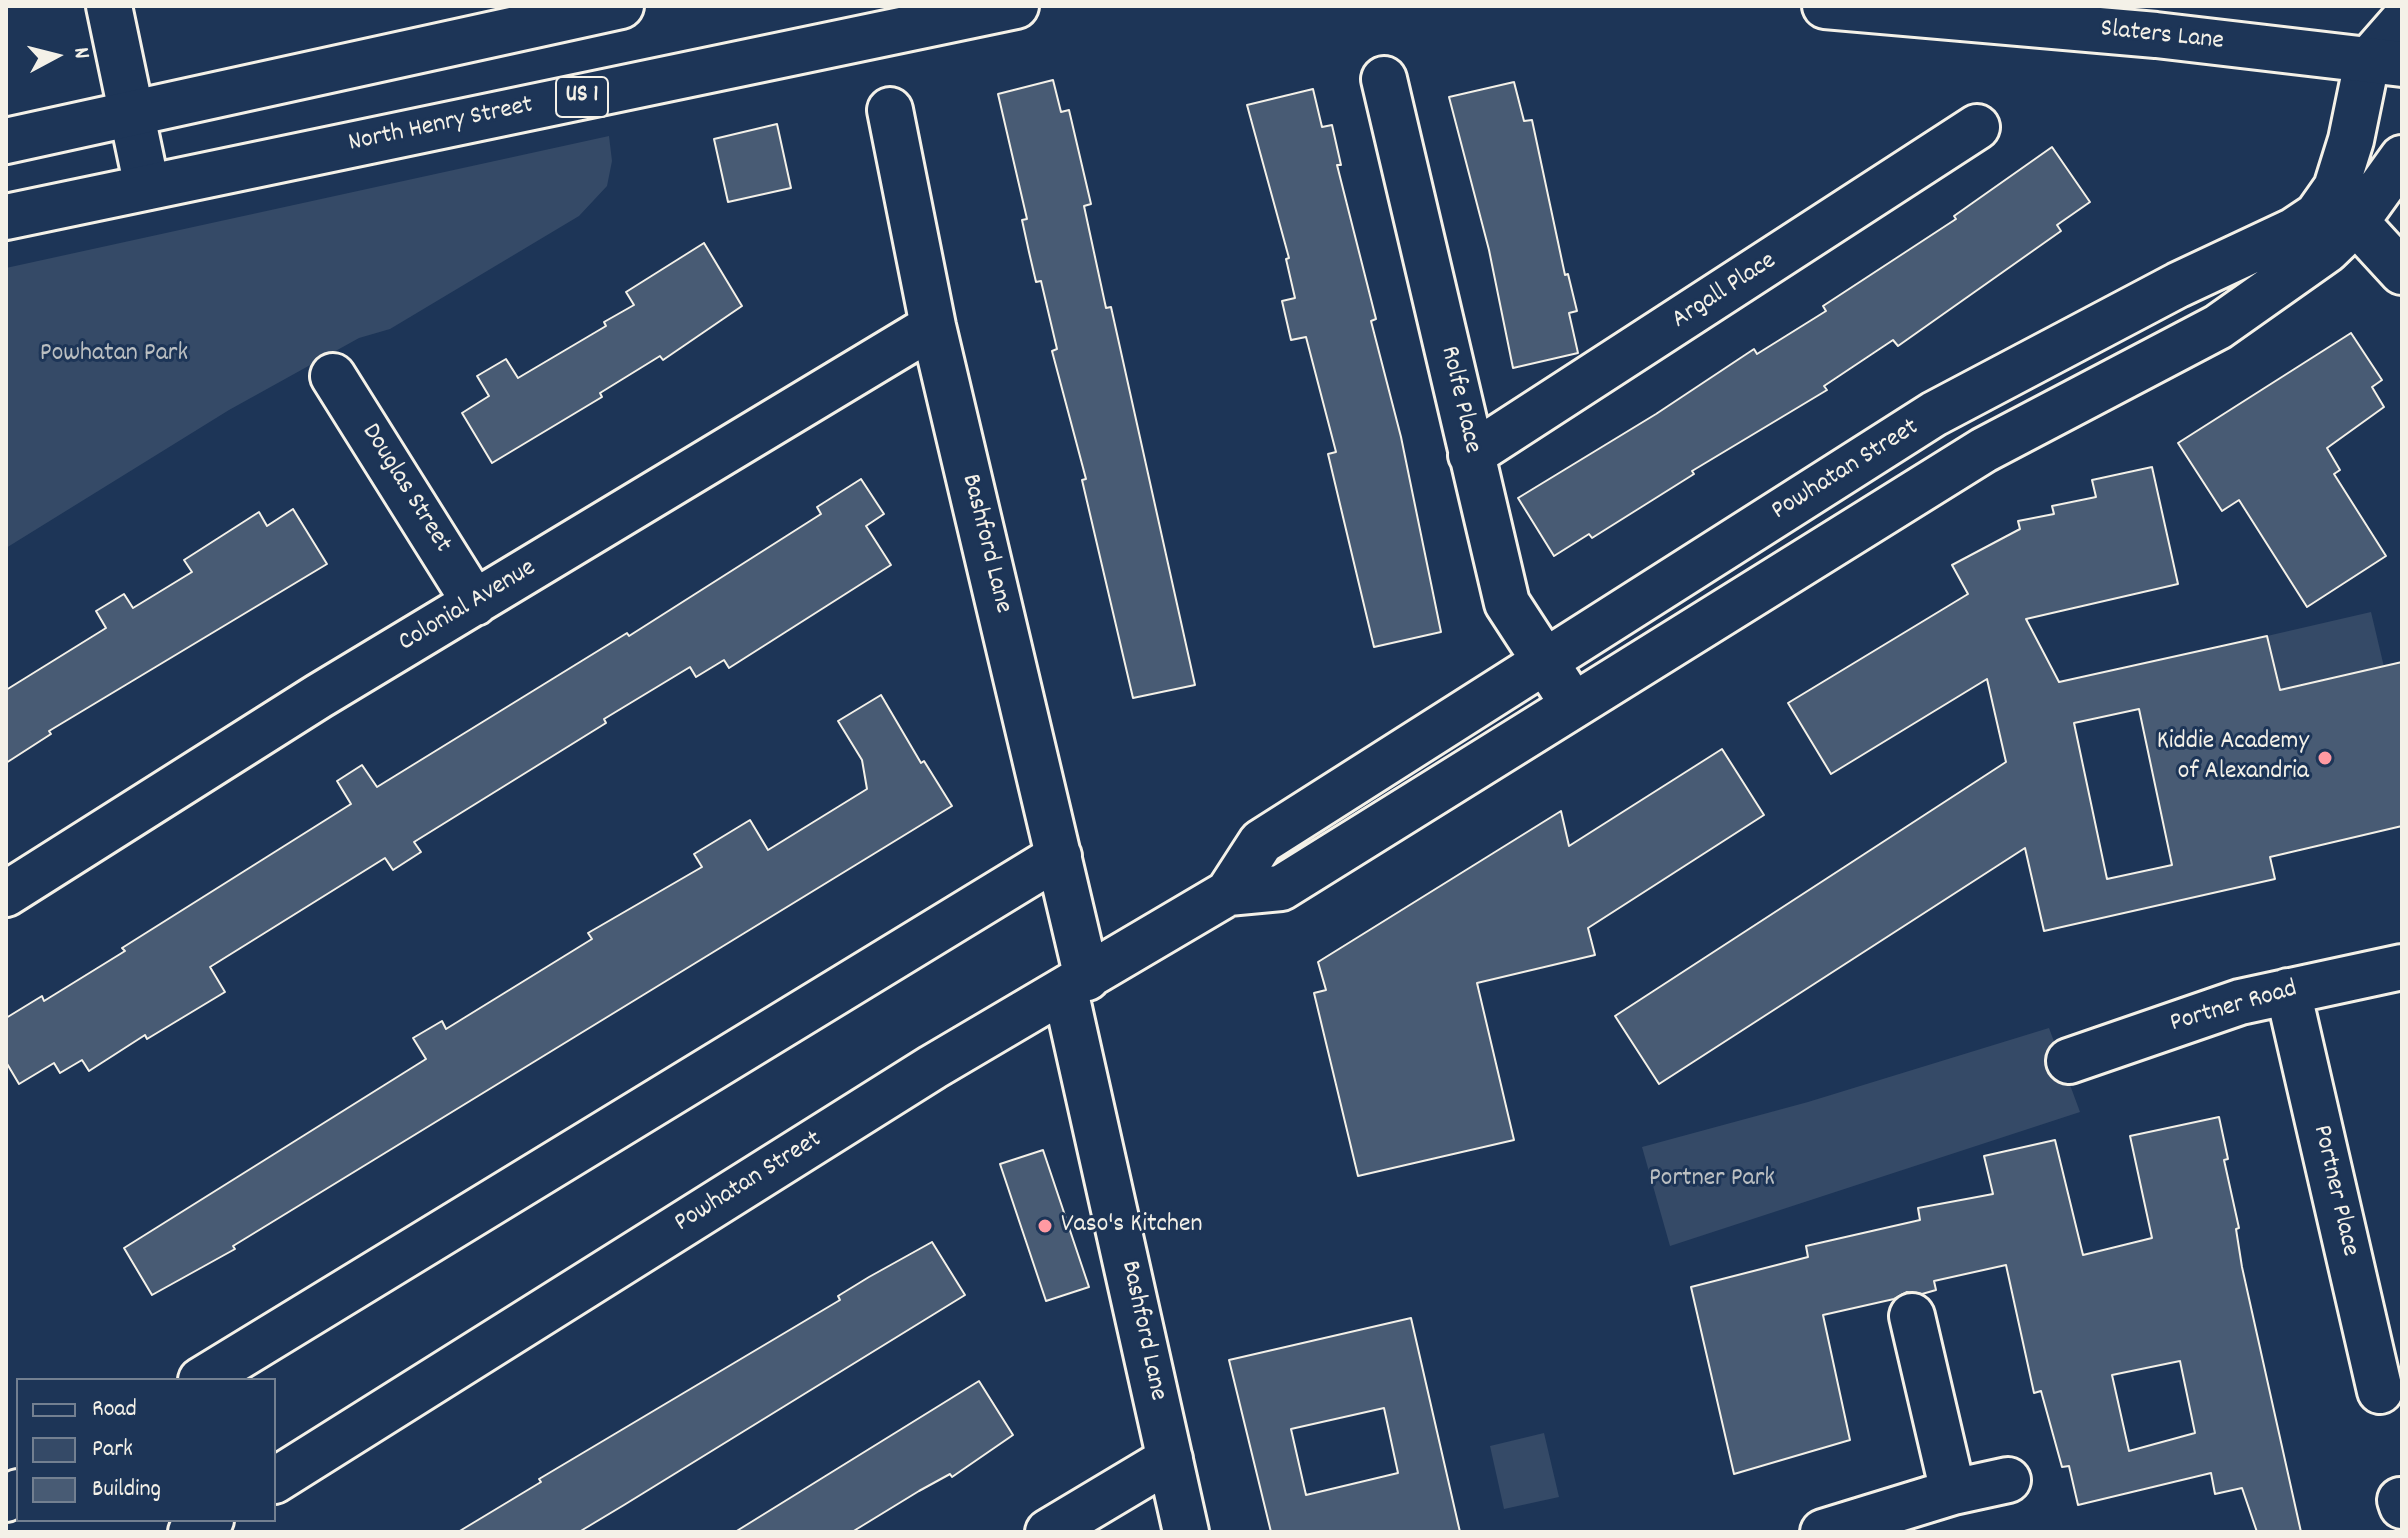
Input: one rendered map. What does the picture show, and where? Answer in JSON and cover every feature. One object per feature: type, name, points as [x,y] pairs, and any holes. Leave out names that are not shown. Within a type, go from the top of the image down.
[{"type":"main road","points":[[109,6],[147,187]]},
{"type":"main road","points":[[6,141],[621,6]]},
{"type":"main road","name":"North Henry Street","points":[[6,217],[1016,6]]},
{"type":"main road","name":"Slaters Lane","points":[[1825,6],[2156,35],[2384,63]]},
{"type":"main road","name":"Powhatan Street","points":[[2342,211],[2343,170],[2402,22]]},
{"type":"main road","name":"Rolfe Place","points":[[1384,79],[1507,603],[1574,705]]},
{"type":"main road","name":"Bashford Lane","points":[[890,110],[933,326],[1059,856],[1076,984],[1186,1532]]},
{"type":"main road","name":"Argall Place","points":[[1471,455],[1977,127]]},
{"type":"main road","name":"Powhatan Street","points":[[276,1480],[933,1067],[1228,893],[1281,888],[1984,450],[2218,327],[2296,274],[2342,211],[2402,158]]},
{"type":"main road","points":[[2342,211],[2402,272]]},
{"type":"main road","name":"Powhatan Street","points":[[1228,893],[1261,842],[1934,414],[2178,285],[2293,231],[2317,215],[2342,211]]},
{"type":"main road","name":"Colonial Avenue","points":[[6,894],[475,603],[933,326]]},
{"type":"main road","name":"Douglas Street","points":[[333,376],[475,603]]},
{"type":"main road","points":[[204,1378],[1059,856]]},
{"type":"main road","name":"Portner Road","points":[[2069,1061],[2240,1002],[2402,967]]},
{"type":"main road","name":"Portner Place","points":[[2288,991],[2380,1391]]},
{"type":"main road","points":[[1912,1316],[1953,1492]]},
{"type":"main road","points":[[1048,1532],[1170,1459]]},
{"type":"main road","points":[[1823,1532],[1953,1492],[2008,1480]]},
{"type":"green space","name":"Powhatan Park","points":[[609,136],[612,161],[607,186],[579,216],[390,329],[359,338],[229,410],[6,548],[6,268]]},
{"type":"green space","points":[[2371,612],[2384,667],[2279,690],[2267,636]]},
{"type":"green space","name":"Portner Park","points":[[2049,1028],[2080,1112],[1670,1246],[1642,1147],[1808,1102]]},
{"type":"green space","points":[[1544,1433],[1559,1497],[1504,1509],[1490,1446]]},
{"type":"building","points":[[1053,80],[1061,112],[1069,110],[1091,204],[1084,206],[1106,308],[1111,307],[1195,685],[1133,698],[1082,480],[1086,479],[1052,351],[1057,349],[1041,281],[1036,282],[1029,252],[1022,220],[1027,219],[998,94]]},
{"type":"building","points":[[1514,82],[1524,121],[1532,120],[1565,275],[1568,274],[1577,311],[1569,313],[1578,353],[1513,368],[1489,250],[1449,97]]},
{"type":"building","points":[[1313,89],[1322,127],[1332,125],[1341,165],[1337,165],[1376,319],[1371,321],[1401,437],[1441,632],[1374,647],[1328,454],[1336,452],[1306,337],[1291,340],[1282,301],[1295,298],[1286,259],[1289,258],[1247,105]]},
{"type":"building","points":[[777,124],[791,188],[728,202],[714,139]]},
{"type":"building","points":[[2052,147],[2090,202],[2057,225],[2061,231],[1898,346],[1893,340],[1824,386],[1827,390],[1692,471],[1694,474],[1592,538],[1589,534],[1554,556],[1518,498],[1656,414],[1754,349],[1757,354],[1826,311],[1823,306],[1956,219],[1954,216]]},
{"type":"building","points":[[704,243],[742,306],[663,360],[660,356],[600,393],[602,397],[492,463],[462,413],[489,396],[477,376],[506,359],[518,378],[606,326],[604,322],[634,305],[626,292]]},
{"type":"building","points":[[2351,333],[2382,380],[2372,387],[2384,407],[2327,448],[2340,470],[2334,474],[2386,556],[2307,607],[2239,500],[2222,511],[2178,443]]},
{"type":"building","points":[[2152,467],[2178,584],[2026,619],[2059,682],[2267,636],[2280,690],[2402,662],[2402,826],[2270,857],[2275,879],[2044,931],[2025,848],[1659,1084],[1615,1016],[2006,762],[1987,679],[1831,774],[1788,703],[1968,594],[1952,565],[2020,529],[2018,521],[2054,514],[2052,506],[2096,497],[2092,480]],"holes":[[[2139,709],[2172,865],[2107,879],[2074,723]]]},
{"type":"building","points":[[861,479],[884,514],[866,526],[891,565],[729,668],[724,660],[696,677],[690,667],[414,842],[421,852],[393,870],[385,858],[210,967],[225,992],[147,1039],[145,1035],[89,1071],[82,1060],[60,1073],[54,1063],[19,1084],[6,1062],[6,1018],[42,996],[44,1001],[125,951],[122,948],[351,804],[337,781],[362,765],[377,787],[627,633],[629,636],[821,514],[817,507]]},
{"type":"building","points":[[293,509],[327,564],[49,731],[51,734],[6,763],[6,690],[106,628],[96,611],[124,594],[133,608],[192,572],[184,560],[259,512],[267,526]]},
{"type":"building","points":[[881,695],[921,763],[924,761],[952,806],[233,1246],[235,1249],[152,1295],[124,1248],[426,1059],[413,1038],[442,1021],[446,1029],[592,939],[588,933],[702,867],[694,854],[750,820],[768,850],[867,789],[862,760],[838,721]]},
{"type":"building","points":[[1722,749],[1764,815],[1588,928],[1595,955],[1477,983],[1514,1140],[1358,1176],[1314,993],[1326,990],[1318,962],[1561,811],[1569,846]]},
{"type":"building","points":[[2219,1117],[2228,1159],[2224,1160],[2239,1228],[2236,1229],[2242,1267],[2301,1532],[2257,1532],[2242,1488],[2215,1494],[2211,1473],[2078,1505],[2069,1466],[2062,1467],[2041,1391],[2034,1393],[2006,1265],[1934,1281],[1936,1290],[1922,1294],[1907,1292],[1894,1299],[1823,1315],[1850,1440],[1734,1474],[1691,1287],[1808,1257],[1806,1246],[1920,1220],[1918,1208],[1993,1194],[1984,1156],[2055,1140],[2083,1255],[2152,1238],[2130,1136]],"holes":[[[2180,1361],[2195,1433],[2129,1451],[2112,1375]]]},
{"type":"building","points":[[1043,1150],[1089,1287],[1046,1301],[1000,1164]]},
{"type":"building","points":[[932,1242],[965,1295],[624,1505],[579,1532],[458,1532],[541,1482],[539,1479],[840,1300],[838,1296],[869,1277]]},
{"type":"building","points":[[1411,1318],[1460,1532],[1271,1532],[1229,1360]],"holes":[[[1384,1408],[1398,1473],[1306,1495],[1291,1429]]]},
{"type":"building","points":[[979,1381],[1013,1435],[952,1477],[950,1474],[919,1491],[852,1532],[735,1532]]},
{"type":"place","name":"Kiddie Academy of Alexandria","points":[[2325,758]]},
{"type":"place","name":"Vaso's Kitchen","points":[[1045,1226]]}]
